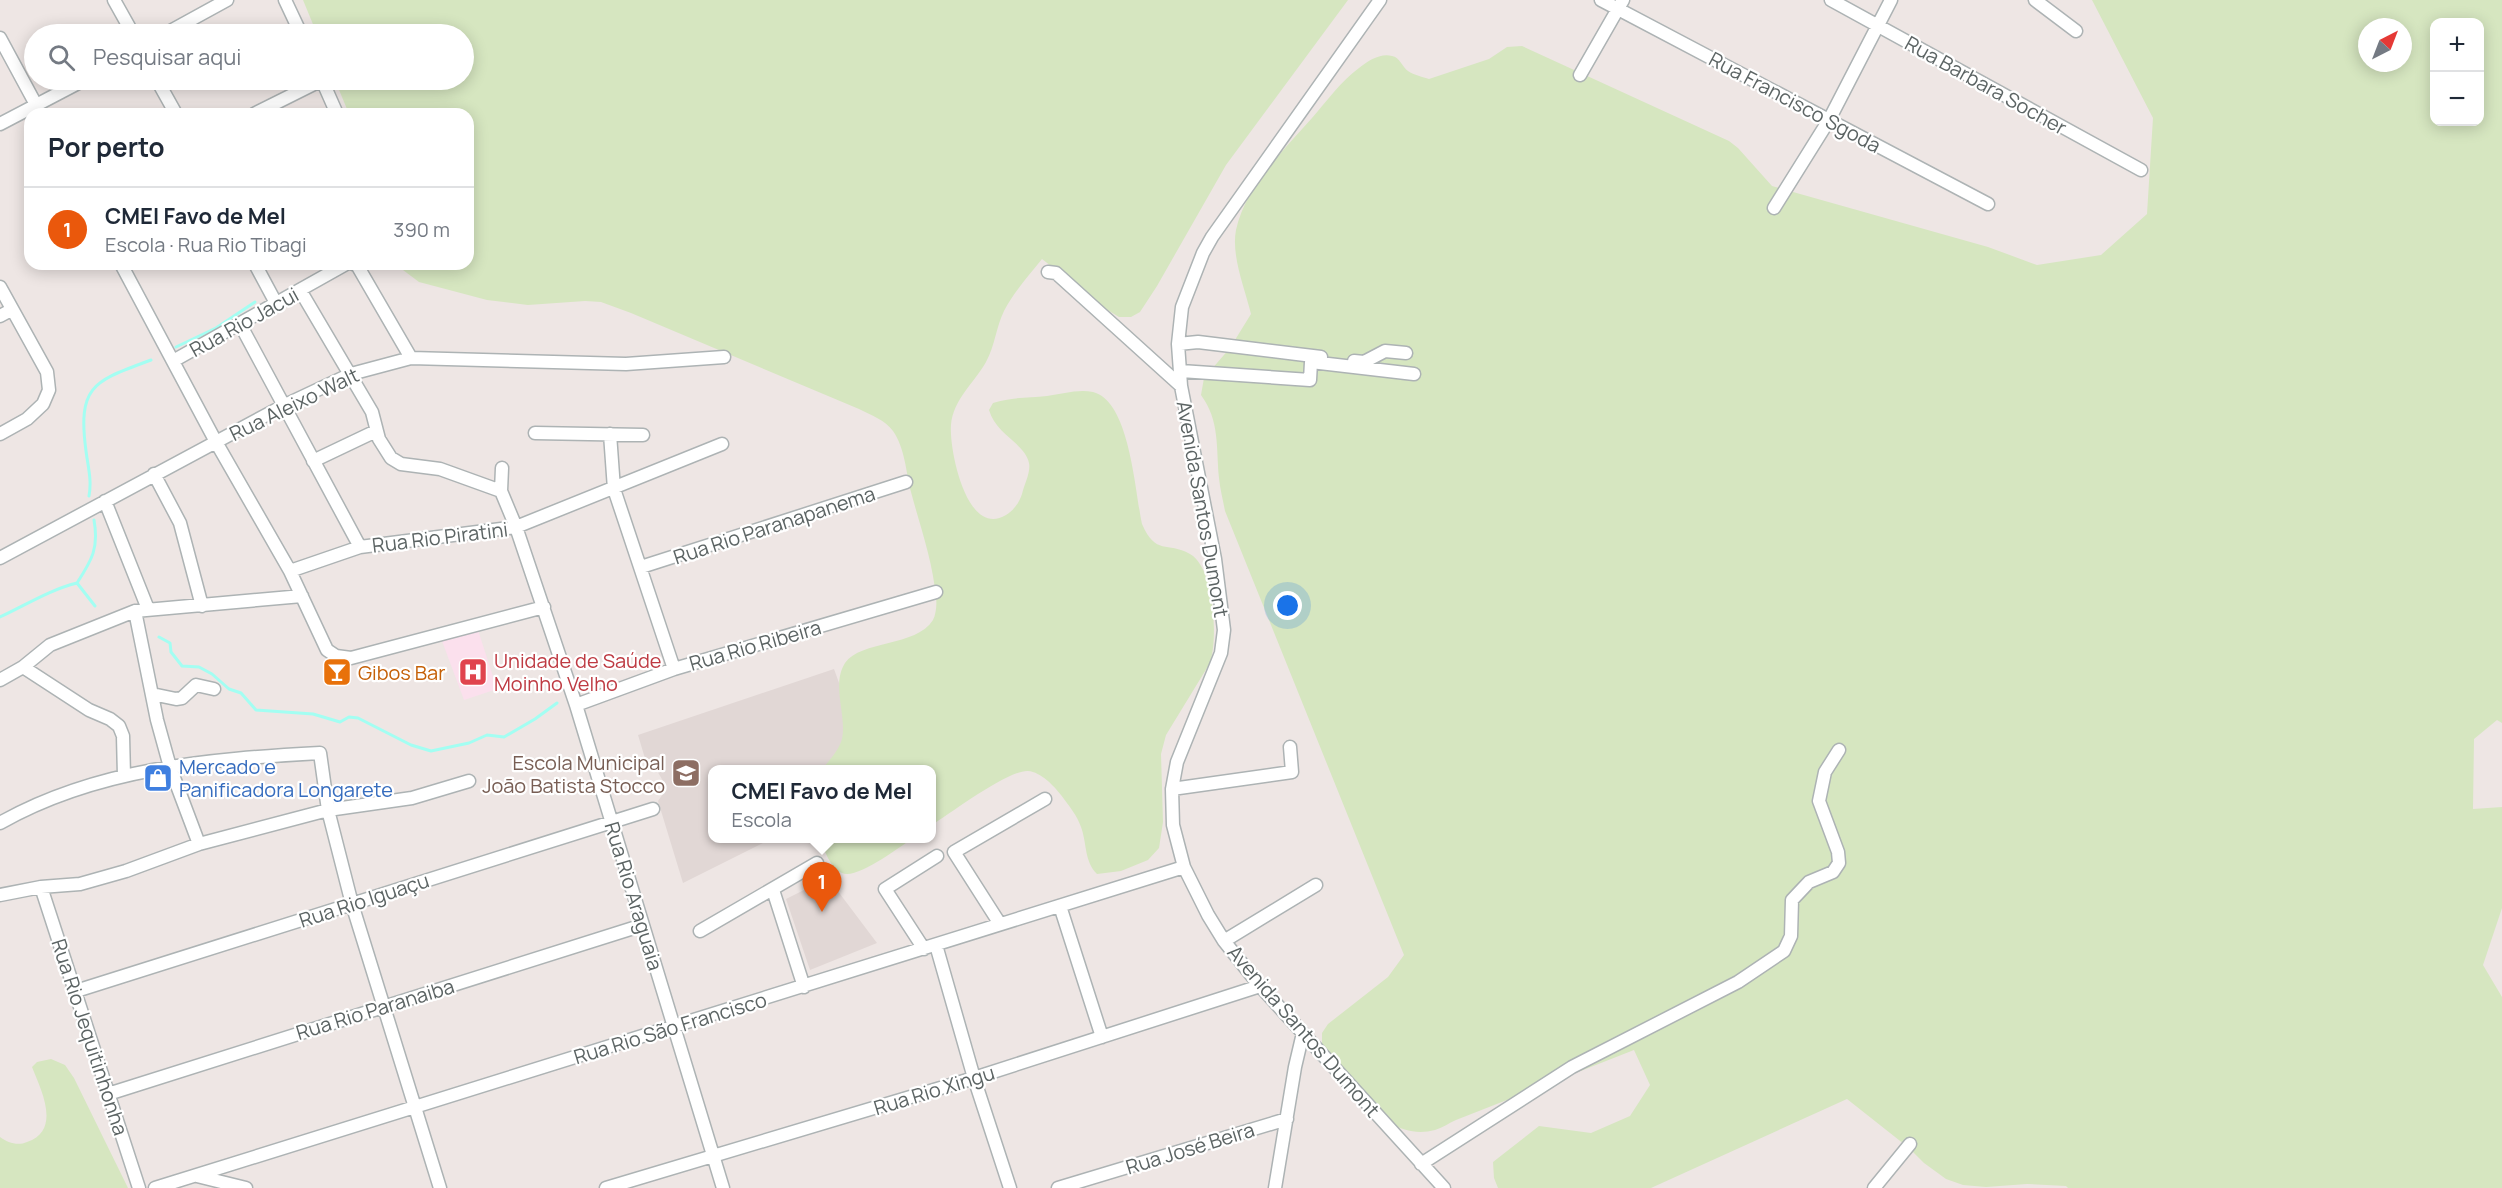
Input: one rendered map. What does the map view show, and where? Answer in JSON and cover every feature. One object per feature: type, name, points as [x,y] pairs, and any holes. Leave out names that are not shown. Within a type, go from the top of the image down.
[{"type":"street","points":[[114,0],[127,24]]},
{"type":"street","points":[[183,24],[226,0]]},
{"type":"street","points":[[285,0],[296,24]]},
{"type":"street","name":"Avenida Santos Dumont","points":[[1380,0],[1212,237],[1203,253],[1182,307],[1178,344],[1181,386],[1215,559],[1224,630],[1221,653],[1187,731],[1177,762],[1172,789],[1173,825],[1184,867],[1224,941],[1260,986],[1444,1188]]},
{"type":"street","name":"Rua Francisco Sgoda","points":[[1601,0],[1620,4],[1829,120],[1988,204]]},
{"type":"street","name":"Rua Barbara Socher","points":[[1831,0],[2141,170]]},
{"type":"street","points":[[1774,208],[1829,120],[1891,0]]},
{"type":"street","points":[[2035,0],[2076,31]]},
{"type":"street","points":[[1580,75],[1620,4]]},
{"type":"street","points":[[0,38],[24,83]]},
{"type":"street","points":[[27,90],[37,108]]},
{"type":"street","points":[[41,108],[69,90]]},
{"type":"street","points":[[163,90],[173,108]]},
{"type":"street","points":[[266,108],[302,90]]},
{"type":"street","points":[[326,90],[334,108]]},
{"type":"street","points":[[0,124],[24,115]]},
{"type":"street","points":[[124,270],[216,442],[290,571],[327,650],[336,656],[351,658],[544,607]]},
{"type":"street","points":[[258,270],[277,305]]},
{"type":"street","name":"Rua Rio Jacui","points":[[173,361],[277,305],[335,270]]},
{"type":"street","points":[[359,270],[411,358]]},
{"type":"street","points":[[1048,272],[1056,273],[1181,386]]},
{"type":"street","points":[[0,287],[6,313],[47,372],[49,390],[43,404],[27,419],[0,434]]},
{"type":"street","points":[[300,290],[372,412],[376,431],[386,452],[401,464],[440,469],[501,491]]},
{"type":"street","points":[[240,324],[360,547]]},
{"type":"street","points":[[1178,344],[1198,342],[1364,362],[1385,351],[1406,354]]},
{"type":"street","name":"Rua Aleixo Walt","points":[[0,558],[283,406],[351,374],[411,358],[626,363],[724,357]]},
{"type":"street","points":[[1181,371],[1310,380],[1311,362],[1414,374]]},
{"type":"street","points":[[313,460],[376,431]]},
{"type":"street","points":[[535,433],[643,435]]},
{"type":"street","points":[[610,434],[614,489],[674,669]]},
{"type":"street","name":"Rua Rio Piratini","points":[[290,571],[360,547],[516,527],[722,444]]},
{"type":"street","name":"Rua Rio Araguaia","points":[[502,468],[501,491],[516,527],[576,705],[723,1188]]},
{"type":"street","points":[[154,474],[180,523],[202,606]]},
{"type":"street","name":"Rua Rio Paranapanema","points":[[641,567],[906,482]]},
{"type":"street","points":[[105,501],[148,609]]},
{"type":"street","name":"Rua Rio Ribeira","points":[[576,705],[674,669],[936,592]]},
{"type":"street","points":[[0,680],[23,667],[50,645],[135,611],[302,596]]},
{"type":"street","points":[[135,611],[170,767],[199,844]]},
{"type":"street","points":[[23,667],[89,710],[110,719],[119,726],[123,736],[124,776]]},
{"type":"street","points":[[152,694],[177,699],[182,698],[196,685],[214,689]]},
{"type":"street","points":[[1172,789],[1292,772],[1290,747]]},
{"type":"street","points":[[1421,1164],[1572,1067],[1738,982],[1784,951],[1791,936],[1792,900],[1809,882],[1833,872],[1839,863],[1838,852],[1819,801],[1825,772],[1839,750]]},
{"type":"street","points":[[0,823],[32,805],[124,776],[170,767],[252,757],[320,753],[328,810],[352,904],[440,1188]]},
{"type":"street","points":[[0,896],[41,887],[80,884],[126,871],[199,844],[328,810],[412,798],[470,781]]},
{"type":"street","points":[[1000,924],[954,852],[1045,799]]},
{"type":"street","name":"Rua Rio Iguaçu","points":[[76,991],[653,809]]},
{"type":"street","points":[[937,856],[885,889],[930,947],[1010,1188]]},
{"type":"street","points":[[700,931],[816,863]]},
{"type":"street","name":"Rua Rio São Francisco","points":[[155,1188],[1184,867]]},
{"type":"street","points":[[1224,941],[1316,885]]},
{"type":"street","name":"Rua Rio Jequitinhonha","points":[[41,887],[139,1188]]},
{"type":"street","points":[[773,890],[804,987]]},
{"type":"street","points":[[1060,906],[1102,1037]]},
{"type":"street","name":"Rua Rio Paranaiba","points":[[108,1094],[643,925]]},
{"type":"street","name":"Rua Rio Xingu","points":[[606,1188],[974,1078],[1260,986]]},
{"type":"street","points":[[1275,1188],[1295,1067],[1303,1033]]},
{"type":"street","name":"Rua José Beira","points":[[1058,1188],[1287,1119]]},
{"type":"street","points":[[1874,1188],[1910,1144]]},
{"type":"street","points":[[196,1175],[246,1188]]},
{"type":"shaded area","name":"Unidade de Saúde Moinho Velho","points":[[478,630],[497,689],[464,700],[442,641]]},
{"type":"shaded area","name":"Escola Municipal João Batista Stocco","points":[[834,669],[864,752],[829,765],[708,765],[708,843],[763,843],[683,883],[658,801],[663,794],[663,781],[656,769],[647,765],[638,735]]},
{"type":"shaded area","points":[[828,878],[877,943],[810,970],[786,899]]},
{"type":"green space","points":[[303,0],[1348,0],[1226,165],[1140,312],[1131,317],[1119,317],[1042,259],[1008,304],[1001,317],[986,362],[960,400],[953,416],[951,437],[953,453],[963,488],[971,504],[981,515],[992,519],[1006,515],[1016,506],[1022,494],[1029,467],[1022,450],[993,419],[989,410],[993,403],[1082,391],[1093,392],[1105,399],[1115,412],[1123,429],[1129,449],[1142,524],[1147,534],[1157,544],[1190,554],[1205,574],[1214,622],[1210,663],[1166,735],[1161,754],[1163,822],[1159,848],[1148,860],[1121,871],[1097,874],[1090,863],[1083,833],[1075,815],[1051,784],[1033,772],[1028,771],[1007,777],[936,822],[936,765],[825,765],[842,739],[843,720],[839,681],[845,663],[863,650],[914,635],[925,629],[933,620],[936,612],[929,558],[903,452],[893,431],[882,421],[859,409],[601,302],[528,305],[487,300],[419,282],[403,270],[474,270],[474,108],[347,108],[339,90],[474,90],[474,24],[313,24]]},
{"type":"green space","points":[[2092,0],[2502,0],[2502,723],[2497,720],[2474,739],[2473,809],[2502,807],[2502,908],[2483,965],[2502,997],[2502,1188],[2068,1188],[2027,1184],[1986,1187],[1963,1185],[1946,1179],[1924,1163],[1909,1148],[1847,1099],[1651,1188],[1498,1188],[1494,1178],[1493,1162],[1539,1126],[1591,1133],[1630,1116],[1650,1085],[1634,1050],[1435,1130],[1417,1132],[1399,1128],[1384,1119],[1356,1091],[1322,1046],[1322,1033],[1328,1024],[1388,977],[1404,955],[1225,511],[1219,482],[1214,425],[1201,395],[1204,378],[1230,348],[1251,314],[1235,251],[1236,230],[1248,199],[1278,156],[1340,85],[1352,73],[1374,58],[1388,55],[1395,57],[1408,71],[1429,79],[1489,59],[1507,47],[1522,46],[1729,141],[1772,186],[1988,247],[2037,265],[2101,255],[2147,214],[2153,118]]},
{"type":"green space","points":[[822,843],[906,843],[867,867],[849,874],[838,871],[828,858]]},
{"type":"green space","points":[[51,1059],[65,1065],[74,1078],[128,1188],[0,1188],[0,1137],[20,1144],[38,1136],[44,1128],[46,1109],[44,1098],[32,1067],[37,1062]]},
{"type":"waterway","points":[[176,347],[216,328],[255,302]]},
{"type":"waterway","points":[[89,496],[90,479],[84,429],[84,411],[88,398],[103,380],[151,360]]},
{"type":"waterway","points":[[0,617],[47,594],[77,583],[87,567],[95,546],[94,520]]},
{"type":"waterway","points":[[77,583],[95,606]]},
{"type":"waterway","points":[[159,637],[170,643],[171,652],[182,666],[199,667],[212,674],[229,689],[241,693],[256,710],[313,714],[340,722],[349,717],[358,718],[411,745],[431,751],[469,743],[487,735],[504,737],[557,703]]},
{"type":"place","name":"Gibos Bar","points":[[337,672]]},
{"type":"place","name":"Unidade de Saúde Moinho Velho","points":[[473,672]]},
{"type":"place","name":"Escola Municipal João Batista Stocco","points":[[686,773]]},
{"type":"place","name":"Mercado e Panificadora Longarete","points":[[158,778]]},
{"type":"place","name":"CMEI Favo de Mel","points":[[822,912]]}]
